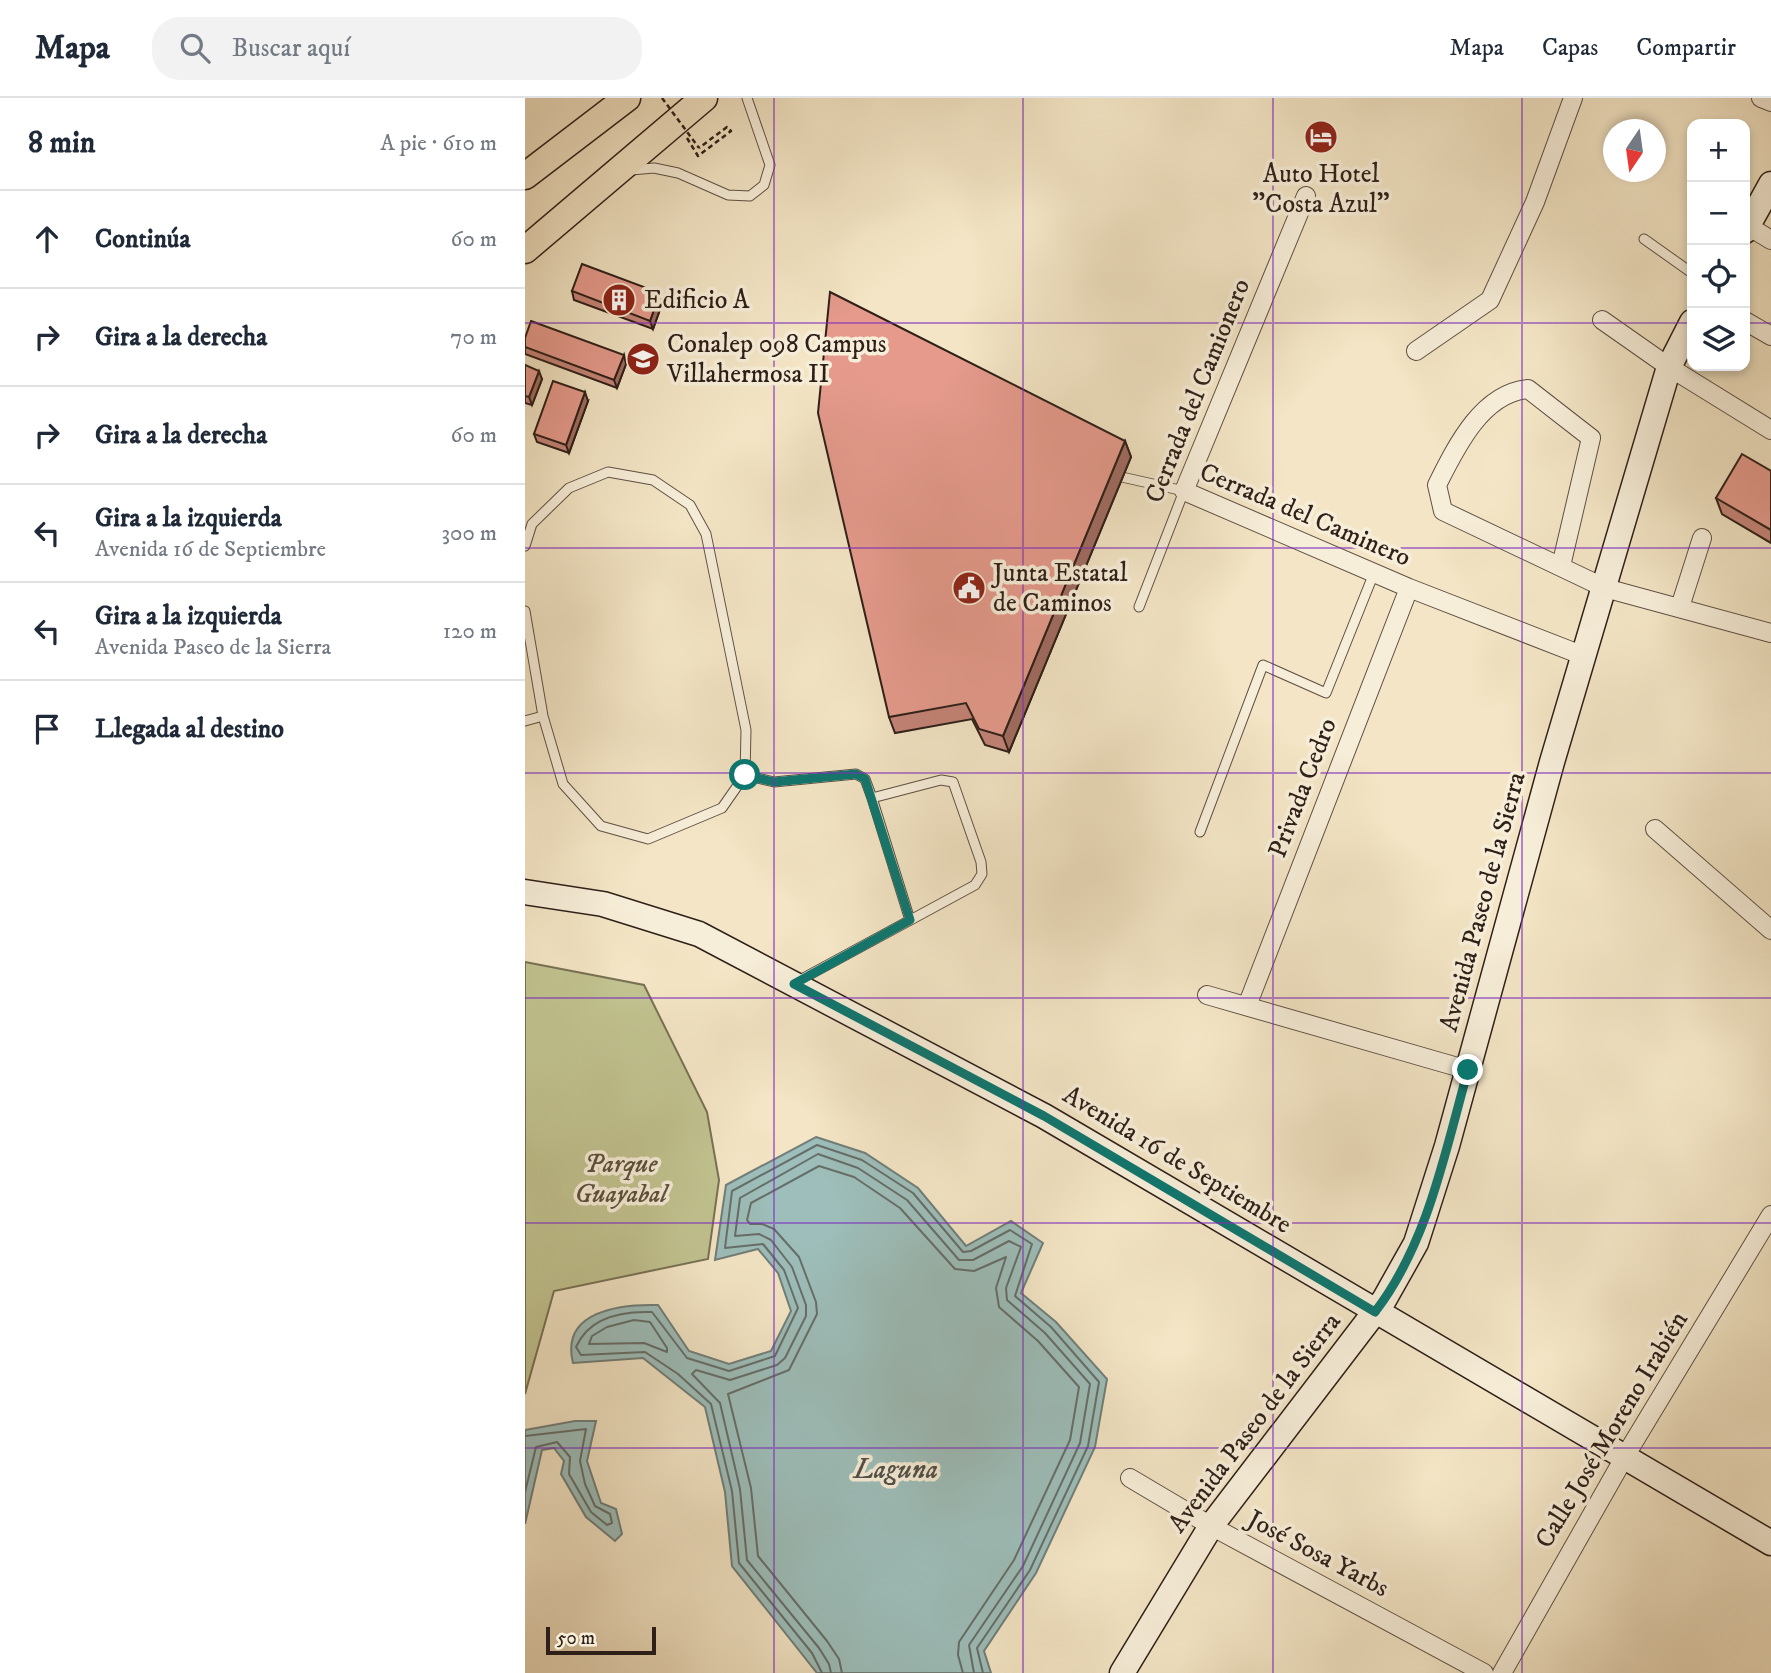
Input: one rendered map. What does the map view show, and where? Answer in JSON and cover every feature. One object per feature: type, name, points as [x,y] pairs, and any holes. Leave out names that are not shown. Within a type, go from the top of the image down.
[{"type":"main road","points":[[525,176],[627,98]]},
{"type":"main road","points":[[525,250],[704,98]]},
{"type":"main road","points":[[1750,222],[1771,184]]},
{"type":"main road","name":"Avenida Paseo de la Sierra","points":[[1122,1673],[1211,1526],[1375,1312],[1401,1273],[1416,1243],[1669,367],[1687,332]]},
{"type":"main road","name":"Avenida 16 de Septiembre","points":[[525,892],[603,904],[699,934],[1044,1116],[1771,1543]]},
{"type":"street","points":[[1416,351],[1490,300],[1535,202],[1573,98]]},
{"type":"street","points":[[1761,98],[1771,102]]},
{"type":"street","name":"Cerrada del Camionero","points":[[1184,491],[1306,196]]},
{"type":"street","points":[[1750,231],[1771,240]]},
{"type":"street","points":[[1602,320],[1669,367],[1771,430]]},
{"type":"street","points":[[1750,324],[1771,336]]},
{"type":"street","points":[[1561,566],[1591,438],[1528,389],[1509,391],[1480,416],[1456,446],[1437,485],[1443,511],[1605,588],[1771,633]]},
{"type":"street","name":"Cerrada del Caminero","points":[[1184,491],[1409,588],[1584,656]]},
{"type":"street","points":[[1680,607],[1702,538]]},
{"type":"street","name":"Privada Cedro","points":[[1247,1006],[1409,588]]},
{"type":"street","points":[[1655,829],[1771,930]]},
{"type":"street","points":[[1207,995],[1468,1070]]},
{"type":"street","name":"Calle José Moreno Irabién","points":[[1501,1673],[1624,1458],[1771,1215]]},
{"type":"street","name":"José Sosa Yarbs","points":[[1130,1478],[1211,1526],[1484,1673]]},
{"type":"lane","points":[[615,171],[654,168],[678,173],[728,195],[750,196],[764,185],[770,165],[747,98]]},
{"type":"lane","points":[[1644,239],[1687,269]]},
{"type":"lane","points":[[525,546],[532,524],[569,488],[608,472],[653,480],[690,505],[706,534],[746,730],[745,775],[722,808],[648,839],[601,826],[563,784],[543,716],[525,611]]},
{"type":"lane","name":"Cerrada del Caminero","points":[[1106,472],[1184,491]]},
{"type":"lane","points":[[1114,489],[1119,477]]},
{"type":"lane","name":"Cerrada del Camionero","points":[[1139,607],[1184,491]]},
{"type":"lane","points":[[1200,832],[1263,665],[1326,693],[1374,573]]},
{"type":"lane","points":[[525,721],[543,716]]},
{"type":"lane","points":[[745,775],[774,782],[856,774],[865,779],[910,920]]},
{"type":"lane","points":[[794,984],[975,885],[982,874],[981,862],[953,782],[941,780],[872,798]]},
{"type":"path","points":[[662,98],[699,148],[727,127],[731,131],[698,156]]},
{"type":"green space","name":"Parque Guayabal","points":[[525,962],[644,985],[707,1112],[719,1180],[708,1259],[554,1291],[525,1394]]},
{"type":"water","name":"Laguna","points":[[816,1137],[865,1153],[918,1188],[966,1246],[1011,1221],[1043,1243],[1021,1293],[1056,1322],[1107,1379],[1095,1447],[1036,1573],[984,1651],[991,1673],[817,1673],[732,1566],[725,1492],[705,1407],[643,1358],[573,1363],[571,1346],[575,1332],[584,1322],[611,1309],[643,1305],[658,1305],[689,1351],[729,1364],[771,1351],[791,1311],[778,1273],[758,1249],[715,1260],[726,1185]]},
{"type":"water","points":[[575,1421],[596,1421],[587,1461],[601,1503],[616,1509],[622,1534],[615,1541],[586,1517],[561,1474],[564,1461],[554,1448],[542,1450],[525,1524],[525,1430]]},
{"type":"building","name":"Edificio A","points":[[582,264],[660,293],[650,321],[572,291]]},
{"type":"building","name":"Junta Estatal de Caminos","points":[[830,292],[1125,441],[1003,736],[979,729],[966,703],[889,717],[818,413]]},
{"type":"building","points":[[531,321],[624,355],[614,380],[525,347]]},
{"type":"building","points":[[525,365],[539,371],[529,397],[525,396]]},
{"type":"building","points":[[553,381],[585,392],[566,445],[534,434]]},
{"type":"building","points":[[1742,454],[1771,471],[1771,530],[1716,498]]},
{"type":"place","name":"Auto Hotel \"Costa Azul\"","points":[[1321,137]]},
{"type":"place","name":"Edificio A","points":[[619,300]]},
{"type":"place","name":"Conalep 098 Campus Villahermosa II","points":[[643,359]]},
{"type":"place","name":"Junta Estatal de Caminos","points":[[969,588]]},
{"type":"route","points":[[745,775],[774,782],[856,774],[865,779],[910,920],[794,984],[1044,1116],[1375,1312],[1401,1273],[1416,1243],[1468,1070]]}]
